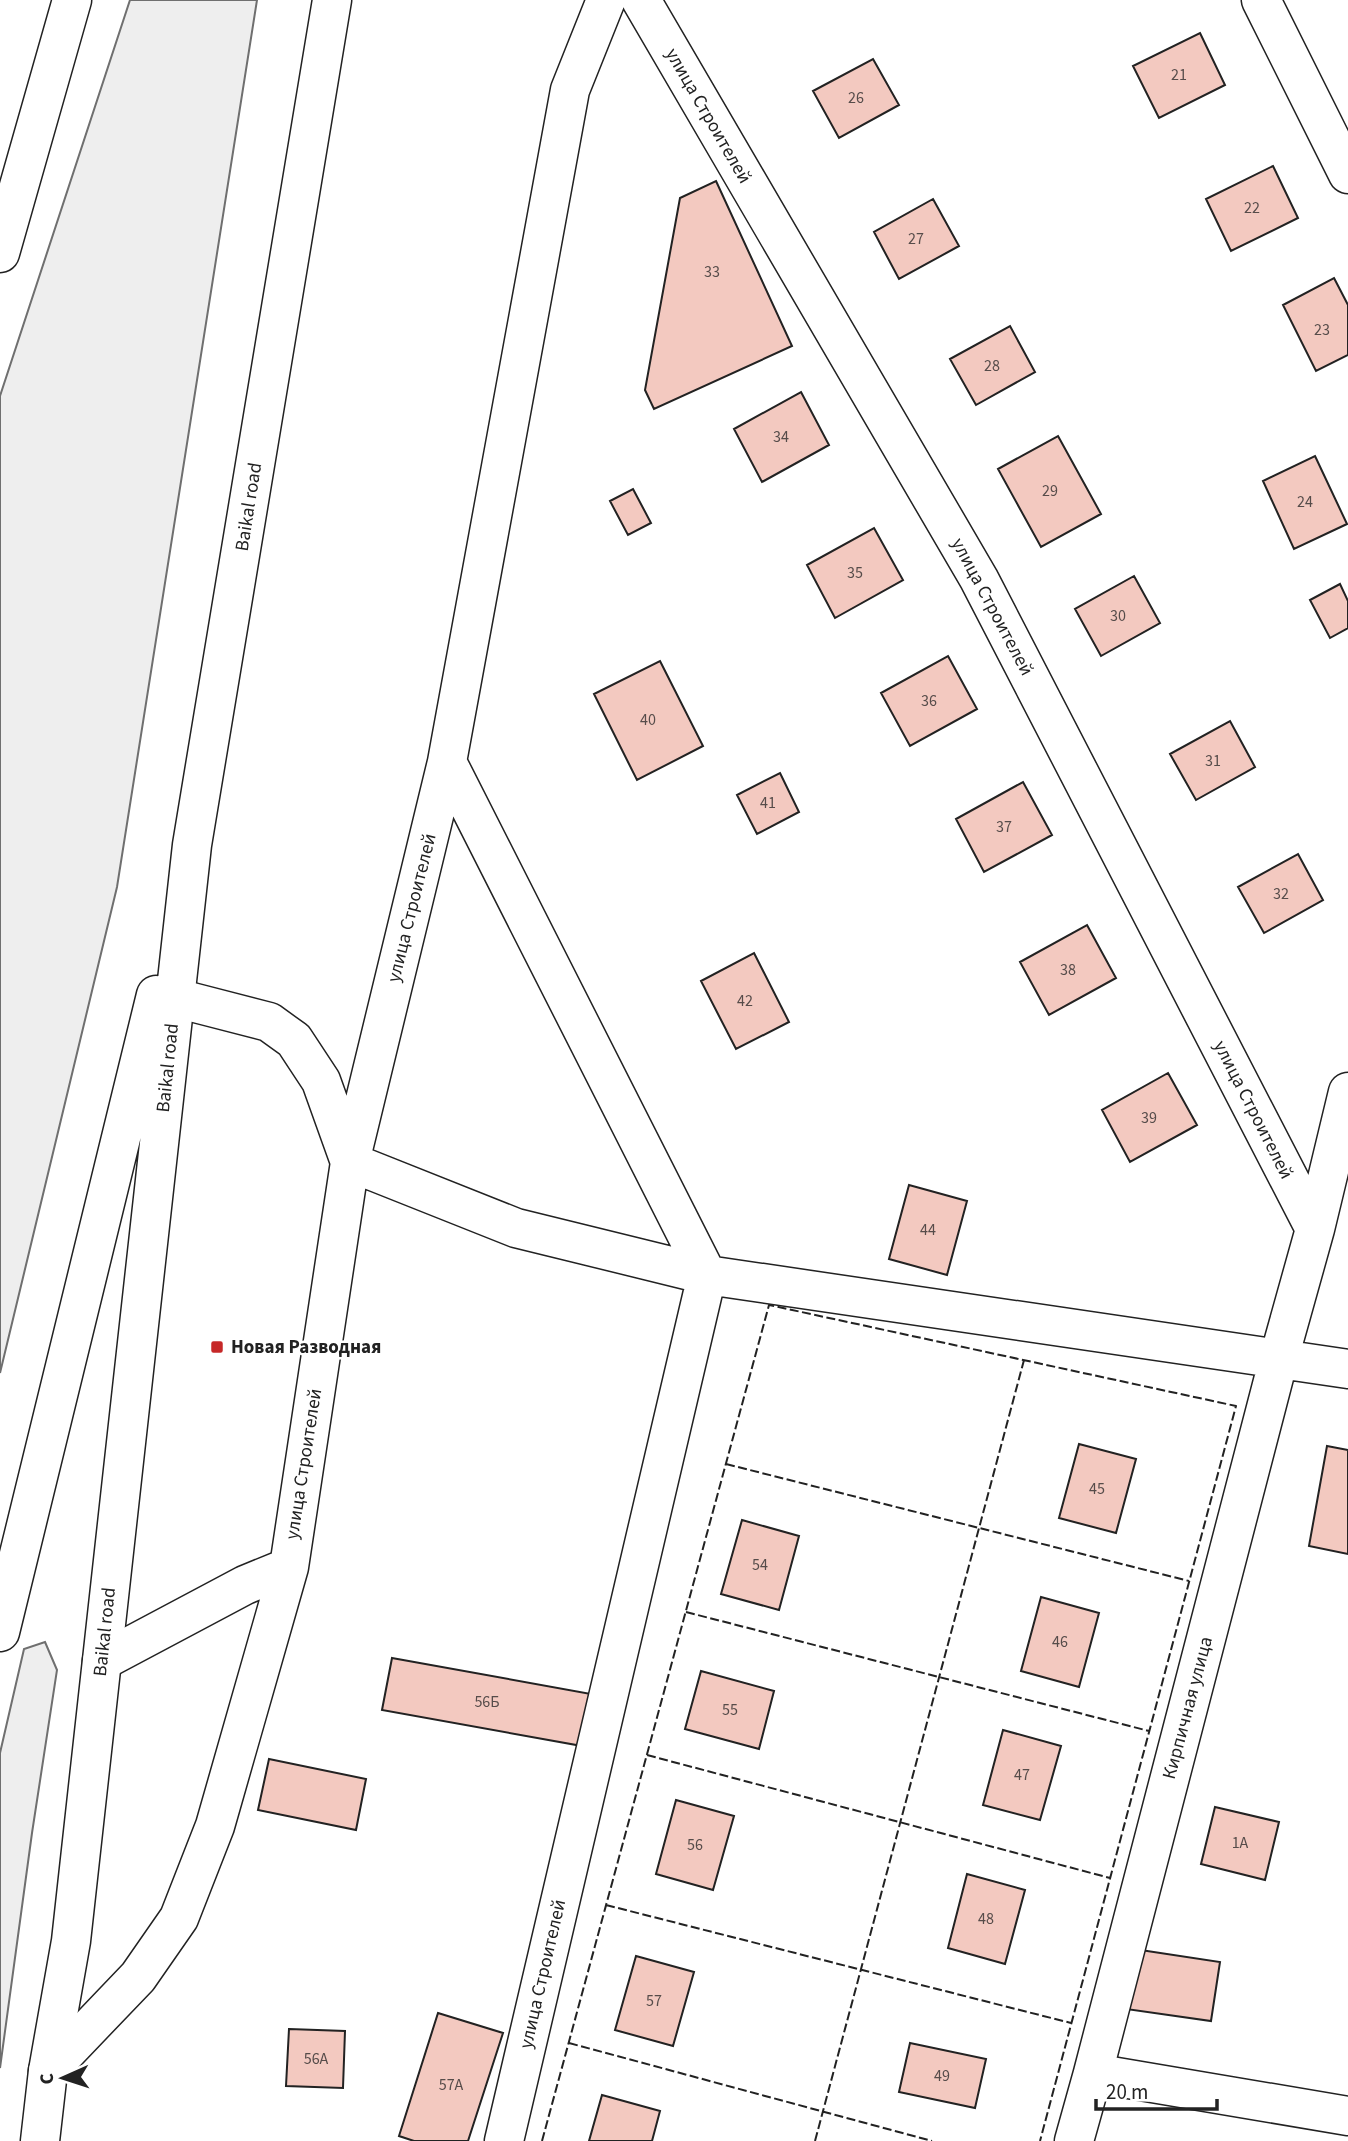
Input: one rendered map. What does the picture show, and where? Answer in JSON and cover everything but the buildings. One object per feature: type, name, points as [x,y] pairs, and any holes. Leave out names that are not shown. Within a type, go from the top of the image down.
[{"type":"street","points":[[0,253],[72,0]]},
{"type":"street","name":"улица Строителей","points":[[48,2071],[138,1977],[179,1918],[215,1826],[289,1567],[350,1162],[447,762],[570,90],[606,0]]},
{"type":"street","name":"улица Строителей","points":[[640,0],[979,579],[1315,1229]]},
{"type":"street","points":[[1261,0],[1348,174]]},
{"type":"street","name":"Baikal road","points":[[40,2141],[48,2071],[71,1941],[192,845],[326,9]]},
{"type":"street","points":[[447,762],[707,1275]]},
{"type":"street","points":[[0,1632],[192,845]]},
{"type":"street","points":[[176,998],[269,1022],[294,1040],[321,1081],[350,1162],[516,1228],[707,1275],[1348,1369]]},
{"type":"street","name":"Кирпичная улица","points":[[1074,2141],[1315,1229],[1348,1092]]},
{"type":"street","name":"улица Строителей","points":[[504,2141],[707,1275]]},
{"type":"street","points":[[102,1661],[245,1585],[289,1567]]},
{"type":"street","points":[[1093,2073],[1348,2116]]},
{"type":"shaded area","points":[[130,0],[257,0],[117,887],[0,1373],[0,396]]},
{"type":"shaded area","points":[[45,1642],[57,1670],[0,2068],[0,1753],[24,1649]]},
{"type":"fence","points":[[542,2141],[769,1305],[1236,1406],[1040,2141]]},
{"type":"fence","points":[[815,2141],[1024,1360]]},
{"type":"fence","points":[[726,1464],[1189,1581]]},
{"type":"fence","points":[[686,1612],[1149,1731]]},
{"type":"fence","points":[[647,1755],[1110,1878]]},
{"type":"fence","points":[[606,1905],[1071,2023]]},
{"type":"fence","points":[[569,2043],[932,2141]]},
{"type":"place","name":"Новая Разводная","points":[[217,1347]]}]
